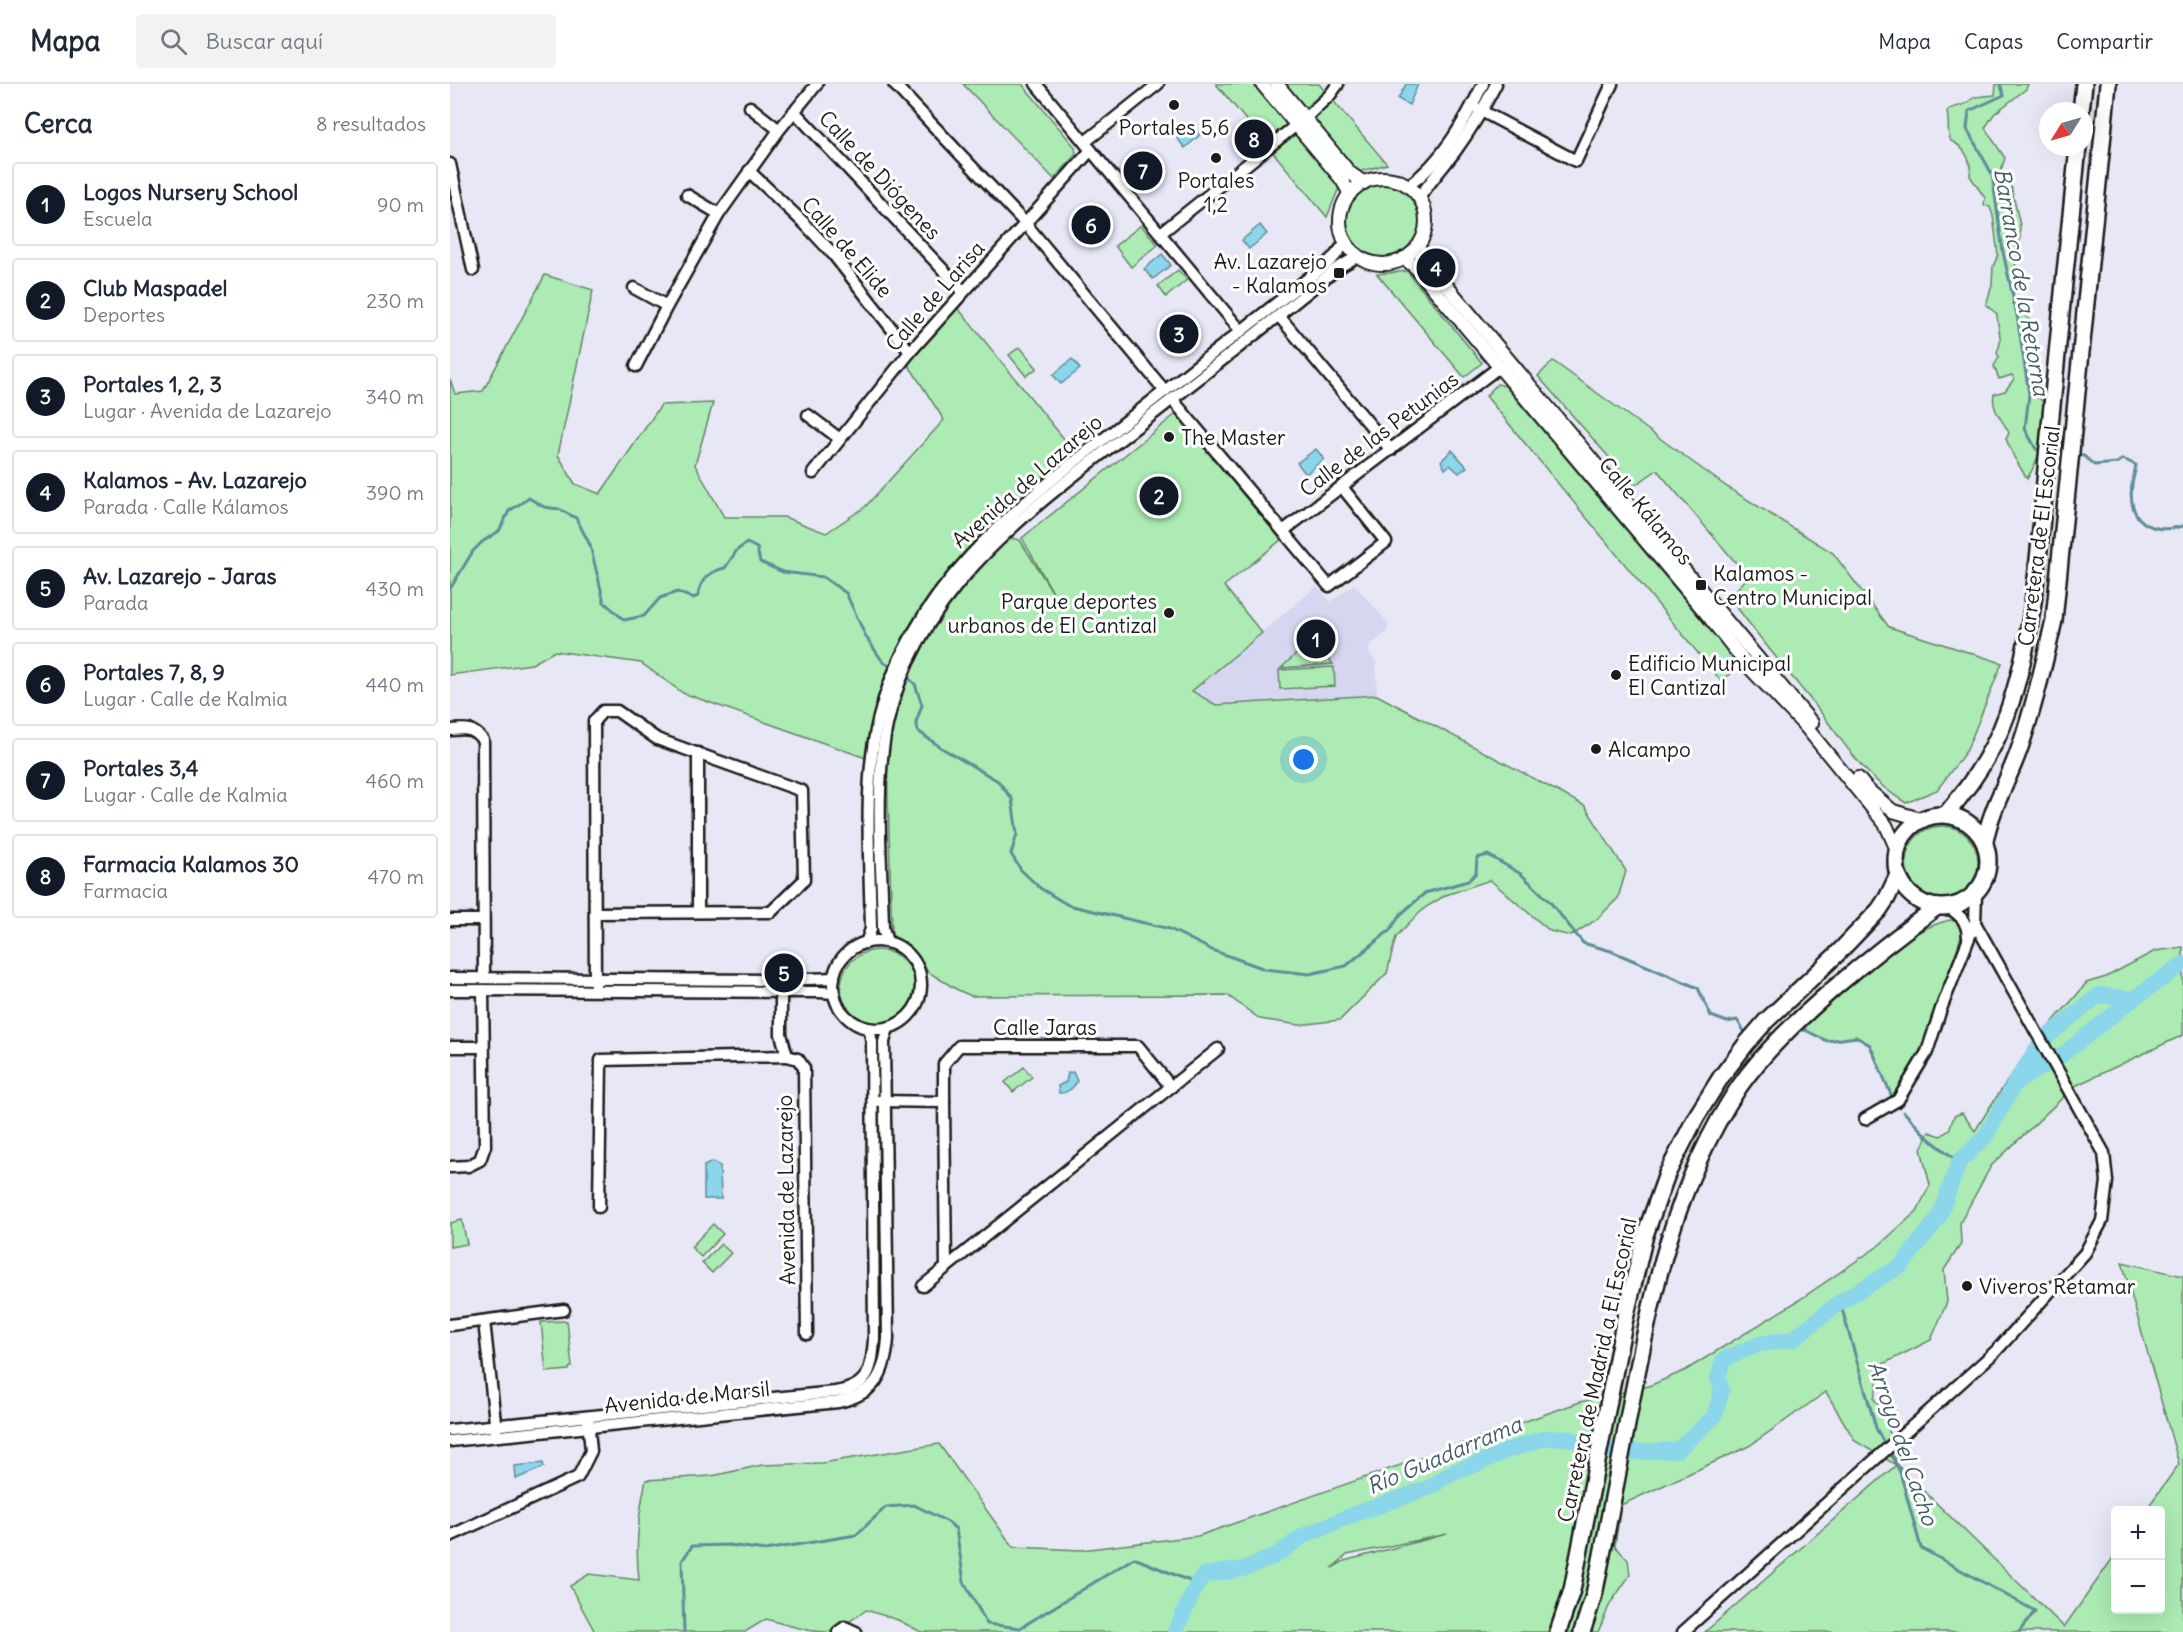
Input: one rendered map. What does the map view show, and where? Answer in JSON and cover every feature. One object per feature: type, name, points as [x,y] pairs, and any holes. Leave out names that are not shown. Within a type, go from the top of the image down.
[{"type":"highway","points":[[2082,102],[2084,84]]},
{"type":"highway","name":"Carretera de El Escorial","points":[[1984,842],[1989,820],[2018,752],[2037,694],[2054,620],[2108,84]]},
{"type":"highway","name":"Carretera de El Escorial","points":[[1946,814],[1964,794],[1979,770],[2007,715],[2026,641],[2077,156]]},
{"type":"highway","points":[[1946,814],[1959,817],[1970,824],[1984,842],[1989,857],[1984,882],[1976,893],[1959,905],[1942,907],[1924,904],[1912,897],[1903,887],[1896,862],[1897,850],[1902,837],[1910,827],[1920,819],[1946,814]]},
{"type":"highway","name":"Carretera de Madrid a El Escorial","points":[[1558,1632],[1572,1590],[1624,1323],[1645,1235],[1667,1174],[1696,1117],[1721,1077],[1766,1021],[1836,955],[1879,910],[1898,875]]},
{"type":"highway","name":"Carretera de Madrid a El Escorial","points":[[1582,1632],[1594,1595],[1604,1548],[1646,1327],[1667,1239],[1686,1187],[1740,1087],[1791,1027],[1884,946],[1942,907]]},
{"type":"main road","points":[[1262,84],[1350,173],[1364,183]]},
{"type":"main road","points":[[1277,84],[1350,194]]},
{"type":"main road","points":[[1375,179],[1398,180],[1408,186],[1419,198],[1426,217],[1426,227],[1418,246],[1404,258],[1386,264],[1367,260],[1358,255],[1346,242],[1341,222],[1345,202],[1350,194],[1364,183],[1375,179]]},
{"type":"main road","name":"Calle Kálamos","points":[[1418,246],[1426,261],[1867,789],[1893,811],[1920,819]]},
{"type":"main road","name":"Calle Kálamos","points":[[1404,258],[1417,268],[1748,666],[1805,726],[1886,825],[1897,850]]},
{"type":"street","points":[[636,366],[718,214],[779,130],[817,84]]},
{"type":"street","points":[[894,84],[1025,223],[1329,586],[1386,542],[1342,488]]},
{"type":"street","points":[[1036,84],[1241,331]]},
{"type":"street","name":"Calle de Larisa","points":[[813,473],[910,352],[1025,223],[1088,146],[1158,84]]},
{"type":"street","points":[[1161,233],[1301,122],[1330,95],[1338,84]]},
{"type":"street","points":[[1419,198],[1477,108],[1483,84]]},
{"type":"street","points":[[1408,186],[1423,175],[1496,84]]},
{"type":"street","points":[[1477,108],[1576,161],[1612,84]]},
{"type":"street","points":[[750,106],[779,130]]},
{"type":"street","name":"Calle de Diógenes","points":[[794,111],[963,291]]},
{"type":"street","points":[[450,164],[473,270]]},
{"type":"street","name":"Calle de Elide","points":[[749,171],[804,223],[832,254],[910,352]]},
{"type":"street","points":[[687,195],[718,214]]},
{"type":"street","name":"Avenida de Lazarejo","points":[[1169,395],[1241,331],[1335,256],[1346,242]]},
{"type":"street","name":"Avenida de Lazarejo","points":[[866,942],[871,929],[878,721],[887,688],[901,655],[927,607],[947,580],[1067,467],[1279,316],[1336,269],[1358,255]]},
{"type":"street","points":[[634,288],[667,306]]},
{"type":"street","points":[[1279,316],[1391,450]]},
{"type":"street","name":"Calle de las Petunias","points":[[1283,531],[1499,367]]},
{"type":"street","points":[[808,415],[840,439]]},
{"type":"street","points":[[596,913],[771,912],[804,880],[802,791],[657,739],[617,711],[603,711],[594,721],[596,984]]},
{"type":"street","points":[[450,730],[468,729],[476,732],[483,740],[485,1146],[480,1160],[468,1166],[450,1167]]},
{"type":"street","points":[[698,753],[698,912]]},
{"type":"street","name":"Avenida de Lazarejo","points":[[876,762],[883,928],[887,942]]},
{"type":"street","points":[[1865,1119],[1898,1100],[1927,1052],[1941,1008],[1975,923],[1976,893]]},
{"type":"street","points":[[1942,907],[1960,915],[1967,924],[1969,940]]},
{"type":"street","points":[[450,920],[483,920]]},
{"type":"street","points":[[1683,1632],[1996,1351],[2085,1253],[2102,1221],[2107,1181],[2104,1153],[1975,923]]},
{"type":"street","points":[[866,942],[887,942],[898,946],[915,962],[921,985],[920,996],[915,1007],[899,1024],[888,1028],[869,1029],[850,1020],[842,1012],[834,993],[834,978],[841,959],[856,946],[866,942]]},
{"type":"street","points":[[450,978],[483,984],[596,984],[834,978]]},
{"type":"street","name":"Avenida de Lazarejo","points":[[781,980],[781,1034],[787,1056],[798,1059],[804,1068],[807,1334]]},
{"type":"street","points":[[450,990],[483,984]]},
{"type":"street","points":[[596,984],[781,993],[834,993]]},
{"type":"street","points":[[886,1101],[884,1042],[888,1028]]},
{"type":"street","points":[[869,1029],[872,1042],[873,1101],[944,1102]]},
{"type":"street","name":"Calle Jaras","points":[[946,1268],[944,1064],[959,1046],[1138,1046],[1171,1087]]},
{"type":"street","points":[[450,1047],[483,1047]]},
{"type":"street","points":[[924,1286],[1218,1049]]},
{"type":"street","points":[[598,1207],[600,1060],[787,1056]]},
{"type":"street","name":"Avenida de Marsil","points":[[450,1430],[496,1430],[588,1421],[842,1391],[863,1380],[869,1373],[873,1360],[874,1339],[873,1101]]},
{"type":"street","name":"Avenida de Marsil","points":[[588,1421],[838,1402],[852,1399],[874,1384],[881,1374],[887,1354],[888,1339],[886,1101]]},
{"type":"street","points":[[450,1325],[564,1310]]},
{"type":"street","points":[[484,1321],[496,1430]]},
{"type":"street","points":[[450,1536],[578,1477],[591,1451],[588,1421]]},
{"type":"street","name":"Avenida de Marsil","points":[[450,1441],[496,1430]]},
{"type":"street","points":[[838,1632],[845,1627],[856,1632]]},
{"type":"shaded area","points":[[1354,584],[1388,623],[1387,632],[1369,646],[1369,653],[1376,662],[1377,695],[1216,705],[1192,690],[1317,586],[1330,602]]},
{"type":"green space","points":[[963,84],[1022,84],[1075,147],[1076,154],[1054,179]]},
{"type":"green space","points":[[1216,84],[1319,84],[1387,164],[1362,171],[1338,190],[1327,217]]},
{"type":"green space","points":[[1996,84],[2028,84],[2026,89],[1994,114],[1985,128],[2005,158],[2000,173],[2011,186],[2020,225],[2012,304],[2023,311],[2029,320],[2026,367],[2030,385],[2043,402],[2040,451],[2027,479],[2006,439],[2009,433],[1993,400],[1994,394],[2005,391],[2014,379],[2012,375],[1999,379],[1994,366],[1999,357],[1997,353],[2000,336],[1997,314],[1986,305],[1992,285],[1993,267],[1998,255],[1993,216],[1990,207],[1984,205],[1985,198],[1970,176],[1967,155],[1951,141],[1948,130],[1947,113],[1949,109],[1965,104],[1975,97],[1995,95]]},
{"type":"green space","points":[[1384,182],[1399,185],[1411,194],[1420,206],[1423,221],[1420,236],[1411,248],[1399,257],[1384,260],[1369,257],[1357,248],[1348,236],[1345,221],[1348,206],[1357,194],[1369,185]]},
{"type":"green space","points":[[1141,225],[1158,245],[1131,267],[1115,246]]},
{"type":"green space","points":[[1178,270],[1187,280],[1166,297],[1158,286]]},
{"type":"green space","points":[[1407,271],[1482,363],[1464,377],[1377,274]]},
{"type":"green space","points":[[545,275],[593,290],[558,455],[575,484],[600,494],[661,405],[713,403],[695,465],[724,517],[784,517],[826,533],[865,507],[944,420],[908,364],[957,307],[1073,450],[981,532],[1020,540],[1058,601],[1022,538],[1176,414],[1281,540],[1224,586],[1262,633],[1192,691],[1216,705],[1377,695],[1585,806],[1626,871],[1618,898],[1596,920],[1571,936],[1550,931],[1490,880],[1446,895],[1426,907],[1396,937],[1387,973],[1340,1020],[1299,1025],[1260,1019],[1227,995],[971,996],[956,989],[928,972],[914,950],[892,935],[887,763],[877,762],[683,693],[641,663],[555,651],[532,664],[450,675],[450,379],[455,394],[483,391]]},
{"type":"green space","points":[[1020,347],[1037,368],[1026,376],[1009,355]]},
{"type":"green space","points":[[1553,361],[1727,487],[1833,553],[1889,627],[2002,663],[1967,750],[1937,790],[1906,803],[1879,783],[1858,761],[1733,602],[1733,593],[1748,577],[1657,470],[1634,486],[1538,376]]},
{"type":"green space","points":[[1497,384],[1505,386],[1738,663],[1737,668],[1721,681],[1486,396]]},
{"type":"green space","points":[[1314,648],[1326,655],[1333,664],[1281,668],[1302,649]]},
{"type":"green space","points":[[1334,667],[1335,686],[1280,689],[1279,670]]},
{"type":"green space","points":[[1949,826],[1968,836],[1976,848],[1978,862],[1976,876],[1968,888],[1956,896],[1935,898],[1916,888],[1908,876],[1906,855],[1916,836],[1928,828]]},
{"type":"green space","points":[[1950,920],[1958,922],[1962,928],[1961,936],[1925,1055],[1898,1100],[1892,1097],[1869,1045],[1856,1037],[1827,1041],[1805,1030],[1806,1026],[1892,949],[1931,926]]},
{"type":"green space","points":[[2183,947],[2183,1035],[2075,1086],[1991,1166],[1960,1223],[1961,1244],[1944,1270],[1947,1302],[1931,1340],[1881,1365],[1874,1399],[1885,1413],[1897,1465],[2064,1627],[2111,1561],[2111,1614],[2165,1614],[2165,1506],[2149,1506],[2179,1464],[2122,1262],[2183,1276],[2183,1632],[1705,1632],[1896,1465],[1855,1441],[1826,1392],[1749,1446],[1621,1505],[1615,1546],[1628,1560],[1630,1575],[1610,1604],[1598,1632],[921,1632],[898,1620],[866,1610],[852,1620],[826,1632],[803,1629],[766,1619],[745,1632],[595,1632],[570,1586],[589,1574],[639,1580],[638,1530],[646,1480],[712,1476],[762,1465],[822,1463],[939,1444],[1013,1547],[1081,1550],[1198,1536],[1580,1402],[1649,1386],[1686,1370],[1799,1300],[1877,1247],[1917,1211],[1930,1185],[1921,1149],[1929,1132],[1941,1136],[1949,1130],[1954,1116],[1962,1113],[1975,1131],[2003,1087],[2045,1031],[2086,983],[2106,977],[2155,951]],"holes":[[[1447,1534],[1344,1561],[1332,1568],[1347,1555]]]},
{"type":"green space","points":[[878,950],[892,953],[904,961],[912,973],[915,987],[912,1001],[904,1013],[892,1021],[878,1024],[864,1021],[852,1013],[844,1001],[841,987],[844,973],[852,961],[864,953]]},
{"type":"green space","points":[[1024,1067],[1032,1077],[1013,1092],[1005,1082]]},
{"type":"green space","points":[[462,1220],[467,1244],[450,1247],[450,1223]]},
{"type":"green space","points":[[713,1224],[723,1234],[701,1257],[691,1247]]},
{"type":"green space","points":[[721,1244],[731,1253],[712,1273],[702,1263]]},
{"type":"green space","points":[[567,1321],[572,1367],[569,1370],[546,1372],[541,1322]]},
{"type":"water","points":[[1406,84],[1418,84],[1409,105],[1398,99]]},
{"type":"water","points":[[1192,125],[1200,135],[1185,148],[1177,138]]},
{"type":"water","points":[[1260,225],[1267,234],[1249,249],[1242,240]]},
{"type":"water","points":[[1162,254],[1171,265],[1153,279],[1144,269]]},
{"type":"water","points":[[1072,359],[1080,369],[1061,384],[1053,375]]},
{"type":"water","points":[[1316,449],[1324,459],[1306,474],[1297,463]]},
{"type":"water","points":[[1452,450],[1467,467],[1459,473],[1450,465],[1445,469],[1441,461]]},
{"type":"water","points":[[1073,1072],[1076,1084],[1067,1091],[1059,1093],[1058,1086],[1066,1082],[1068,1073]]},
{"type":"water","points":[[712,1162],[720,1166],[721,1199],[704,1199],[704,1166]]},
{"type":"water","points":[[543,1463],[544,1467],[516,1479],[515,1466]]},
{"type":"waterway","name":"Barranco de la Retorna","points":[[2000,84],[2004,95],[1969,111],[1967,129],[1992,174],[2003,252],[2017,315],[2029,394],[2025,429],[2036,449],[2044,451]]},
{"type":"waterway","name":"Barranco de la Retorna","points":[[2074,455],[2084,456],[2094,465],[2117,463],[2123,459],[2136,465],[2131,497],[2137,516],[2143,522],[2160,528],[2183,526]]},
{"type":"waterway","points":[[450,589],[473,551],[499,531],[509,511],[529,498],[544,507],[559,509],[576,518],[590,545],[604,602],[624,620],[644,616],[660,598],[677,592],[693,598],[698,596],[703,580],[715,571],[725,568],[737,550],[747,543],[757,548],[760,562],[783,572],[823,577],[846,593],[866,637],[883,662],[894,668]]},
{"type":"waterway","points":[[905,675],[915,684],[922,705],[916,722],[918,731],[940,747],[998,781],[1012,799],[1017,834],[1011,854],[1021,870],[1040,888],[1068,905],[1170,929],[1212,950],[1265,969],[1309,974],[1346,966],[1390,930],[1401,914],[1425,893],[1468,881],[1476,873],[1477,858],[1488,855],[1521,874],[1550,902],[1583,943],[1611,951],[1698,988],[1711,1016],[1727,1022],[1737,1020],[1744,1031],[1750,1032]]},
{"type":"waterway","name":"Río Guadarrama","points":[[1175,1632],[1197,1584],[1204,1575],[1243,1569],[1275,1556],[1303,1536],[1350,1516],[1431,1487],[1451,1473],[1509,1450],[1545,1438],[1568,1438],[1596,1448],[1636,1452],[1677,1450],[1714,1417],[1722,1390],[1718,1378],[1723,1360],[1759,1344],[1793,1339],[1840,1302],[1902,1265],[1939,1217],[1959,1162],[1985,1137],[2015,1083],[2062,1055],[2133,999],[2183,964]]},
{"type":"waterway","name":"Río Guadarrama","points":[[2018,1078],[2044,1039],[2099,995],[2133,999]]},
{"type":"waterway","points":[[1795,1031],[1805,1030],[1827,1041],[1856,1037],[1870,1045],[1892,1097]]},
{"type":"waterway","points":[[1763,1034],[1777,1033]]},
{"type":"waterway","points":[[1904,1112],[1928,1138],[1959,1162]]},
{"type":"waterway","name":"Arroyo del Cacho","points":[[1840,1302],[1876,1428],[1885,1445]]},
{"type":"waterway","name":"Arroyo del Cacho","points":[[1889,1451],[1900,1472],[1921,1548],[2035,1611],[2019,1632]]},
{"type":"waterway","points":[[684,1632],[682,1561],[692,1546],[729,1545],[765,1550],[856,1535],[886,1507],[914,1505],[948,1522],[956,1529],[964,1582],[987,1624],[1020,1628],[1134,1558],[1197,1584]]},
{"type":"place","name":"Portales 5,6","points":[[1174,105]]},
{"type":"place","name":"Farmacia Kalamos 30","points":[[1254,139]]},
{"type":"place","name":"Portales 1,2","points":[[1216,158]]},
{"type":"place","name":"Portales 3,4","points":[[1143,171]]},
{"type":"place","name":"Portales 7, 8, 9","points":[[1091,225]]},
{"type":"place","name":"Kalamos - Av. Lazarejo","points":[[1436,268]]},
{"type":"place","name":"Av. Lazarejo - Kalamos","points":[[1339,273]]},
{"type":"place","name":"Portales 1, 2, 3","points":[[1179,334]]},
{"type":"place","name":"The Master","points":[[1169,437]]},
{"type":"place","name":"Club Maspadel","points":[[1159,496]]},
{"type":"place","name":"Kalamos - Centro Municipal","points":[[1701,585]]},
{"type":"place","name":"Parque deportes urbanos de El Cantizal","points":[[1169,613]]},
{"type":"place","name":"Logos Nursery School","points":[[1316,639]]},
{"type":"place","name":"Edificio Municipal El Cantizal","points":[[1616,675]]},
{"type":"place","name":"Alcampo","points":[[1596,749]]},
{"type":"place","name":"Av. Lazarejo - Jaras","points":[[784,973]]},
{"type":"place","name":"Viveros Retamar","points":[[1967,1286]]}]
